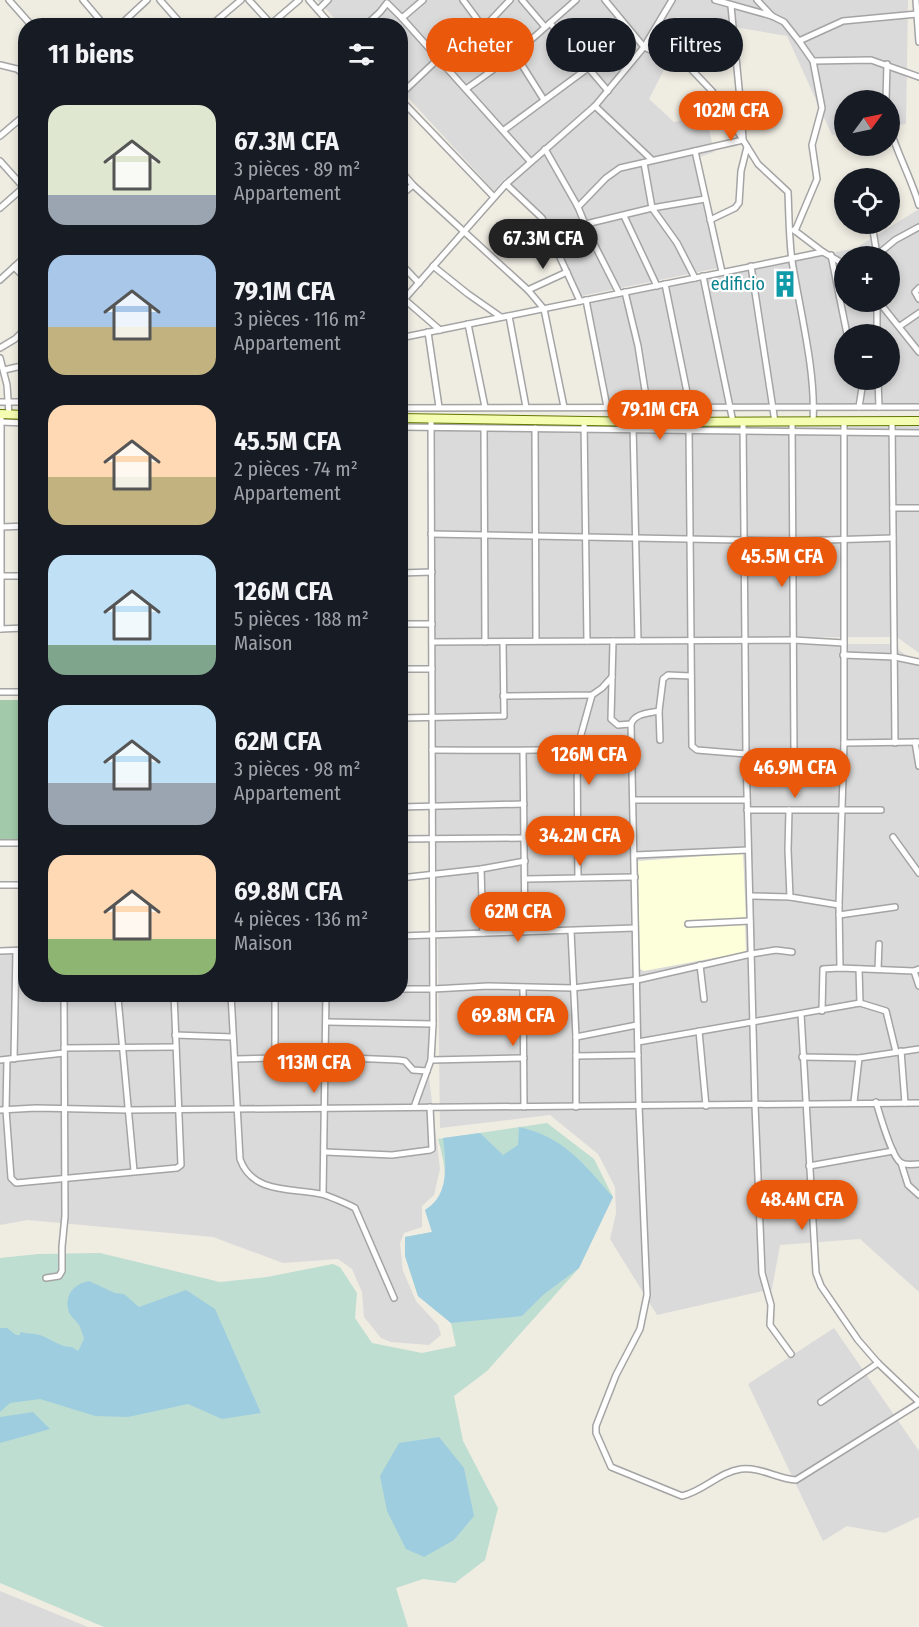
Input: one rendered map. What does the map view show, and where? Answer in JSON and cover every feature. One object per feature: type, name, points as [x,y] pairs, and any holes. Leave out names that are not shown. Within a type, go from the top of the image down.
[{"type":"street","points":[[9,0],[25,18]]},
{"type":"street","points":[[83,0],[98,18]]},
{"type":"street","points":[[128,18],[147,0]]},
{"type":"street","points":[[160,0],[174,18]]},
{"type":"street","points":[[220,18],[241,0]]},
{"type":"street","points":[[249,0],[266,18]]},
{"type":"street","points":[[280,18],[299,0]]},
{"type":"street","points":[[309,0],[325,18]]},
{"type":"street","points":[[318,10],[328,0]]},
{"type":"street","points":[[374,18],[386,1],[402,18],[423,0]]},
{"type":"street","points":[[463,0],[476,18]]},
{"type":"street","points":[[493,18],[510,0]]},
{"type":"street","points":[[522,0],[546,24]]},
{"type":"street","points":[[555,18],[576,0]]},
{"type":"street","points":[[605,0],[648,48]]},
{"type":"street","points":[[408,295],[506,184],[595,106],[644,46],[672,0]]},
{"type":"street","points":[[715,0],[772,16],[784,22],[813,61],[822,108],[812,145],[817,179],[792,229]]},
{"type":"street","points":[[757,0],[772,16]]},
{"type":"street","points":[[916,0],[919,42]]},
{"type":"street","points":[[731,6],[732,18]]},
{"type":"street","points":[[799,41],[843,21],[917,14]]},
{"type":"street","points":[[408,25],[426,45]]},
{"type":"street","points":[[534,36],[546,26]]},
{"type":"street","points":[[813,61],[863,59],[887,64],[919,77]]},
{"type":"street","points":[[886,90],[887,64]]},
{"type":"street","points":[[0,65],[18,70]]},
{"type":"street","points":[[408,90],[428,72]]},
{"type":"street","points":[[450,72],[530,161]]},
{"type":"street","points":[[466,89],[489,72]]},
{"type":"street","points":[[527,72],[544,100]]},
{"type":"street","points":[[504,130],[582,72]]},
{"type":"street","points":[[591,72],[608,91]]},
{"type":"street","points":[[694,72],[712,91],[765,172],[788,192],[792,258],[814,406],[813,422]]},
{"type":"street","points":[[737,72],[742,140]]},
{"type":"street","points":[[408,106],[494,197]]},
{"type":"street","points":[[595,106],[652,160]]},
{"type":"street","points":[[0,136],[18,121]]},
{"type":"street","points":[[578,207],[613,172],[652,160],[742,140]]},
{"type":"street","points":[[710,220],[735,208],[739,203],[741,171],[747,147]]},
{"type":"street","points":[[545,150],[578,207],[589,234],[622,293],[638,346],[650,422]]},
{"type":"street","points":[[695,151],[722,272]]},
{"type":"street","points":[[900,156],[919,203]]},
{"type":"street","points":[[0,161],[18,180]]},
{"type":"street","points":[[644,163],[652,208],[677,243],[695,278]]},
{"type":"street","points":[[408,179],[528,290],[544,309],[564,407]]},
{"type":"street","points":[[506,184],[542,218],[567,273],[583,301],[607,407]]},
{"type":"street","points":[[408,189],[413,185]]},
{"type":"street","points":[[0,208],[18,194]]},
{"type":"street","points":[[586,224],[652,208],[705,199]]},
{"type":"street","points":[[624,216],[657,286]]},
{"type":"street","points":[[888,246],[919,227]]},
{"type":"street","points":[[792,229],[823,252],[834,257]]},
{"type":"street","points":[[408,336],[823,252]]},
{"type":"street","points":[[831,255],[845,324]]},
{"type":"street","points":[[0,280],[18,263]]},
{"type":"street","points":[[433,266],[501,317]]},
{"type":"street","points":[[14,267],[18,271]]},
{"type":"street","points":[[751,267],[775,422]]},
{"type":"street","points":[[408,271],[419,283]]},
{"type":"street","points":[[528,290],[567,273]]},
{"type":"street","points":[[703,276],[734,422]]},
{"type":"street","points":[[665,284],[690,407]]},
{"type":"street","points":[[919,288],[915,292],[919,299]]},
{"type":"street","points":[[408,306],[440,330]]},
{"type":"street","points":[[887,312],[898,324]]},
{"type":"street","points":[[919,313],[900,326],[919,352]]},
{"type":"street","points":[[509,316],[526,407]]},
{"type":"street","points":[[468,324],[485,407]]},
{"type":"street","points":[[428,332],[439,407]]},
{"type":"street","points":[[0,348],[18,336]]},
{"type":"street","points":[[0,358],[9,402],[2,418],[1,628],[18,628]]},
{"type":"street","points":[[4,370],[18,366]]},
{"type":"street","points":[[859,407],[862,390]]},
{"type":"street","points":[[879,390],[879,407]]},
{"type":"street","points":[[0,402],[18,402]]},
{"type":"street","points":[[408,408],[919,407]]},
{"type":"street","points":[[2,418],[18,416]]},
{"type":"street","points":[[2,418],[18,421]]},
{"type":"street","points":[[408,419],[484,428],[584,425]]},
{"type":"street","points":[[792,421],[794,754]]},
{"type":"street","points":[[633,425],[650,422],[689,426],[734,422],[743,426],[792,421],[844,423],[919,421]]},
{"type":"street","points":[[892,421],[895,742]]},
{"type":"street","points":[[414,1107],[431,1060],[433,1024],[431,423]]},
{"type":"street","points":[[408,426],[431,423],[743,426],[792,431],[919,433]]},
{"type":"street","points":[[840,968],[839,905],[844,743],[844,423]]},
{"type":"street","points":[[584,425],[587,641]]},
{"type":"street","points":[[633,425],[638,641]]},
{"type":"street","points":[[689,426],[692,746],[697,750],[746,754],[843,754]]},
{"type":"street","points":[[743,426],[747,810],[762,1273],[771,1305],[770,1325],[790,1354]]},
{"type":"street","points":[[484,428],[485,642]]},
{"type":"street","points":[[535,428],[536,641]]},
{"type":"street","points":[[893,508],[919,508]]},
{"type":"street","points":[[2,527],[18,526]]},
{"type":"street","points":[[431,534],[745,538],[793,541],[893,538]]},
{"type":"street","points":[[408,573],[432,572]]},
{"type":"street","points":[[1,576],[18,576]]},
{"type":"street","points":[[408,624],[432,624]]},
{"type":"street","points":[[432,642],[794,640],[844,643]]},
{"type":"street","points":[[613,641],[611,719],[618,725],[631,724]]},
{"type":"street","points":[[408,718],[504,716],[503,642]]},
{"type":"street","points":[[843,655],[895,657],[919,662]]},
{"type":"street","points":[[408,669],[432,669]]},
{"type":"street","points":[[660,740],[659,711],[663,679],[668,675],[691,676]]},
{"type":"street","points":[[503,696],[592,695],[612,677]]},
{"type":"street","points":[[0,692],[18,692]]},
{"type":"street","points":[[578,878],[577,749],[592,695]]},
{"type":"street","points":[[659,711],[637,716],[631,724],[639,1106],[646,1295],[640,1329],[616,1375],[596,1426],[596,1433],[609,1466],[682,1496],[707,1486],[719,1477],[742,1469],[752,1469],[796,1480],[919,1403],[858,1340],[816,1273],[801,1014]]},
{"type":"street","points":[[844,743],[917,742],[919,766]]},
{"type":"street","points":[[432,750],[495,749],[523,752],[577,749]]},
{"type":"street","points":[[523,752],[525,932]]},
{"type":"street","points":[[578,766],[632,766]]},
{"type":"street","points":[[633,800],[747,800]]},
{"type":"street","points":[[408,806],[524,804]]},
{"type":"street","points":[[747,810],[881,810]]},
{"type":"street","points":[[789,810],[790,897]]},
{"type":"street","points":[[893,837],[919,873]]},
{"type":"street","points":[[408,839],[524,838]]},
{"type":"street","points":[[0,843],[18,843]]},
{"type":"street","points":[[635,855],[748,850]]},
{"type":"street","points":[[408,877],[481,869],[525,861]]},
{"type":"street","points":[[481,869],[483,933]]},
{"type":"street","points":[[526,879],[635,878]]},
{"type":"street","points":[[0,885],[18,885]]},
{"type":"street","points":[[750,896],[790,897],[839,905]]},
{"type":"street","points":[[839,915],[896,907]]},
{"type":"street","points":[[688,924],[750,921]]},
{"type":"street","points":[[408,936],[635,928]]},
{"type":"street","points":[[571,931],[576,1037],[576,1107]]},
{"type":"street","points":[[878,969],[879,944]]},
{"type":"street","points":[[408,989],[488,986],[573,988],[637,980],[751,954],[776,950],[792,952]]},
{"type":"street","points":[[0,951],[16,951],[10,1059],[3,1110],[13,1181],[16,1183],[177,1168],[181,1165],[174,1002]]},
{"type":"street","points":[[700,965],[704,999]]},
{"type":"street","points":[[822,1011],[822,972],[826,969],[917,970],[916,981],[919,986]]},
{"type":"street","points":[[859,969],[860,1003]]},
{"type":"street","points":[[523,987],[525,1107]]},
{"type":"street","points":[[46,1278],[59,1276],[62,1271],[65,1216],[64,1002]]},
{"type":"street","points":[[118,1002],[134,1171]]},
{"type":"street","points":[[231,1002],[240,1159],[247,1173],[255,1180],[276,1188],[291,1192],[323,1194],[352,1206],[358,1211],[394,1298]]},
{"type":"street","points":[[275,1002],[275,1058]]},
{"type":"street","points":[[323,1194],[326,1002]]},
{"type":"street","points":[[638,1042],[860,1003],[886,1011],[899,1052],[905,1103]]},
{"type":"street","points":[[327,1022],[433,1024]]},
{"type":"street","points":[[576,1037],[637,1025]]},
{"type":"street","points":[[699,1031],[706,1106]]},
{"type":"street","points":[[175,1035],[233,1036]]},
{"type":"street","points":[[0,1060],[64,1050],[175,1047]]},
{"type":"street","points":[[802,1057],[859,1058],[919,1049]]},
{"type":"street","points":[[576,1056],[638,1055]]},
{"type":"street","points":[[236,1059],[325,1057],[398,1060],[405,1061],[413,1070],[427,1071]]},
{"type":"street","points":[[431,1060],[524,1058]]},
{"type":"street","points":[[854,1102],[859,1058]]},
{"type":"street","points":[[876,1102],[892,1151],[901,1163],[908,1185],[919,1195]]},
{"type":"street","points":[[3,1110],[919,1103]]},
{"type":"street","points":[[325,1152],[392,1155],[430,1150],[432,1149],[430,1107]]},
{"type":"street","points":[[809,1166],[892,1151]]},
{"type":"street","points":[[901,1163],[919,1164]]},
{"type":"street","points":[[821,1402],[878,1363]]},
{"type":"shaded area","points":[[317,0],[908,0],[906,124],[900,125],[900,90],[834,90],[834,135],[832,135],[787,36],[743,28],[743,18],[648,18],[648,72],[663,72],[649,99],[674,122],[706,114],[714,152],[694,159],[718,268],[581,296],[540,213],[505,178],[494,191],[408,98],[408,18],[334,18]]},
{"type":"shaded area","points":[[919,209],[919,406],[609,404],[590,301],[834,252],[834,312],[900,312],[900,246],[859,246],[879,234],[900,234],[900,221]]},
{"type":"shaded area","points":[[433,423],[888,426],[892,637],[435,639]]},
{"type":"shaded area","points":[[895,426],[919,426],[919,653],[897,637]]},
{"type":"shaded area","points":[[890,644],[919,664],[919,1292],[860,1239],[780,1245],[772,1289],[657,1315],[610,1239],[616,1213],[615,1187],[598,1154],[550,1115],[440,1128],[434,645]]},
{"type":"shaded area","points":[[0,700],[18,700],[18,840],[0,840]]},
{"type":"shaded area","points":[[743,853],[746,920],[686,921],[687,926],[745,923],[746,952],[644,971],[640,969],[638,861]]},
{"type":"shaded area","points":[[430,937],[429,1077],[440,1169],[434,1195],[422,1206],[422,1227],[404,1233],[400,1243],[403,1271],[416,1301],[438,1325],[441,1335],[429,1345],[391,1342],[381,1338],[364,1317],[362,1292],[352,1269],[338,1259],[283,1263],[213,1237],[28,1220],[0,1225],[0,953],[18,952],[18,1002],[408,1002],[408,938]]},
{"type":"shaded area","points":[[547,1123],[594,1159],[613,1197],[579,1268],[487,1371],[454,1396],[463,1441],[498,1508],[485,1560],[455,1583],[423,1579],[396,1588],[408,1627],[104,1627],[0,1583],[0,1258],[38,1254],[100,1253],[220,1282],[267,1277],[333,1264],[340,1267],[357,1293],[355,1318],[372,1343],[422,1353],[456,1346],[451,1323],[418,1296],[405,1256],[405,1237],[432,1232],[425,1210],[440,1195],[445,1178],[438,1139]]},
{"type":"shaded area","points":[[834,1328],[919,1451],[919,1517],[885,1533],[847,1526],[823,1541],[748,1384]]},
{"type":"shaded area","points":[[0,1591],[88,1627],[0,1627]]},
{"type":"water","points":[[519,1127],[549,1138],[572,1153],[613,1197],[579,1268],[543,1295],[522,1316],[451,1323],[418,1296],[405,1256],[405,1237],[432,1232],[425,1210],[439,1196],[442,1187],[445,1168],[443,1138],[480,1133],[503,1155],[518,1145]]},
{"type":"water","points":[[89,1281],[115,1293],[124,1294],[139,1307],[186,1290],[215,1309],[261,1413],[222,1419],[188,1404],[128,1417],[95,1416],[40,1399],[10,1403],[0,1412],[0,1328],[7,1328],[16,1335],[20,1335],[20,1332],[40,1335],[78,1351],[84,1339],[79,1325],[71,1316],[67,1303],[75,1287]]},
{"type":"water","points":[[33,1412],[50,1429],[0,1443],[0,1417]]},
{"type":"water","points":[[439,1437],[464,1468],[474,1516],[454,1540],[424,1557],[406,1549],[387,1511],[380,1476],[399,1443]]},
{"type":"place","name":"edificio","points":[[785,284]]}]
